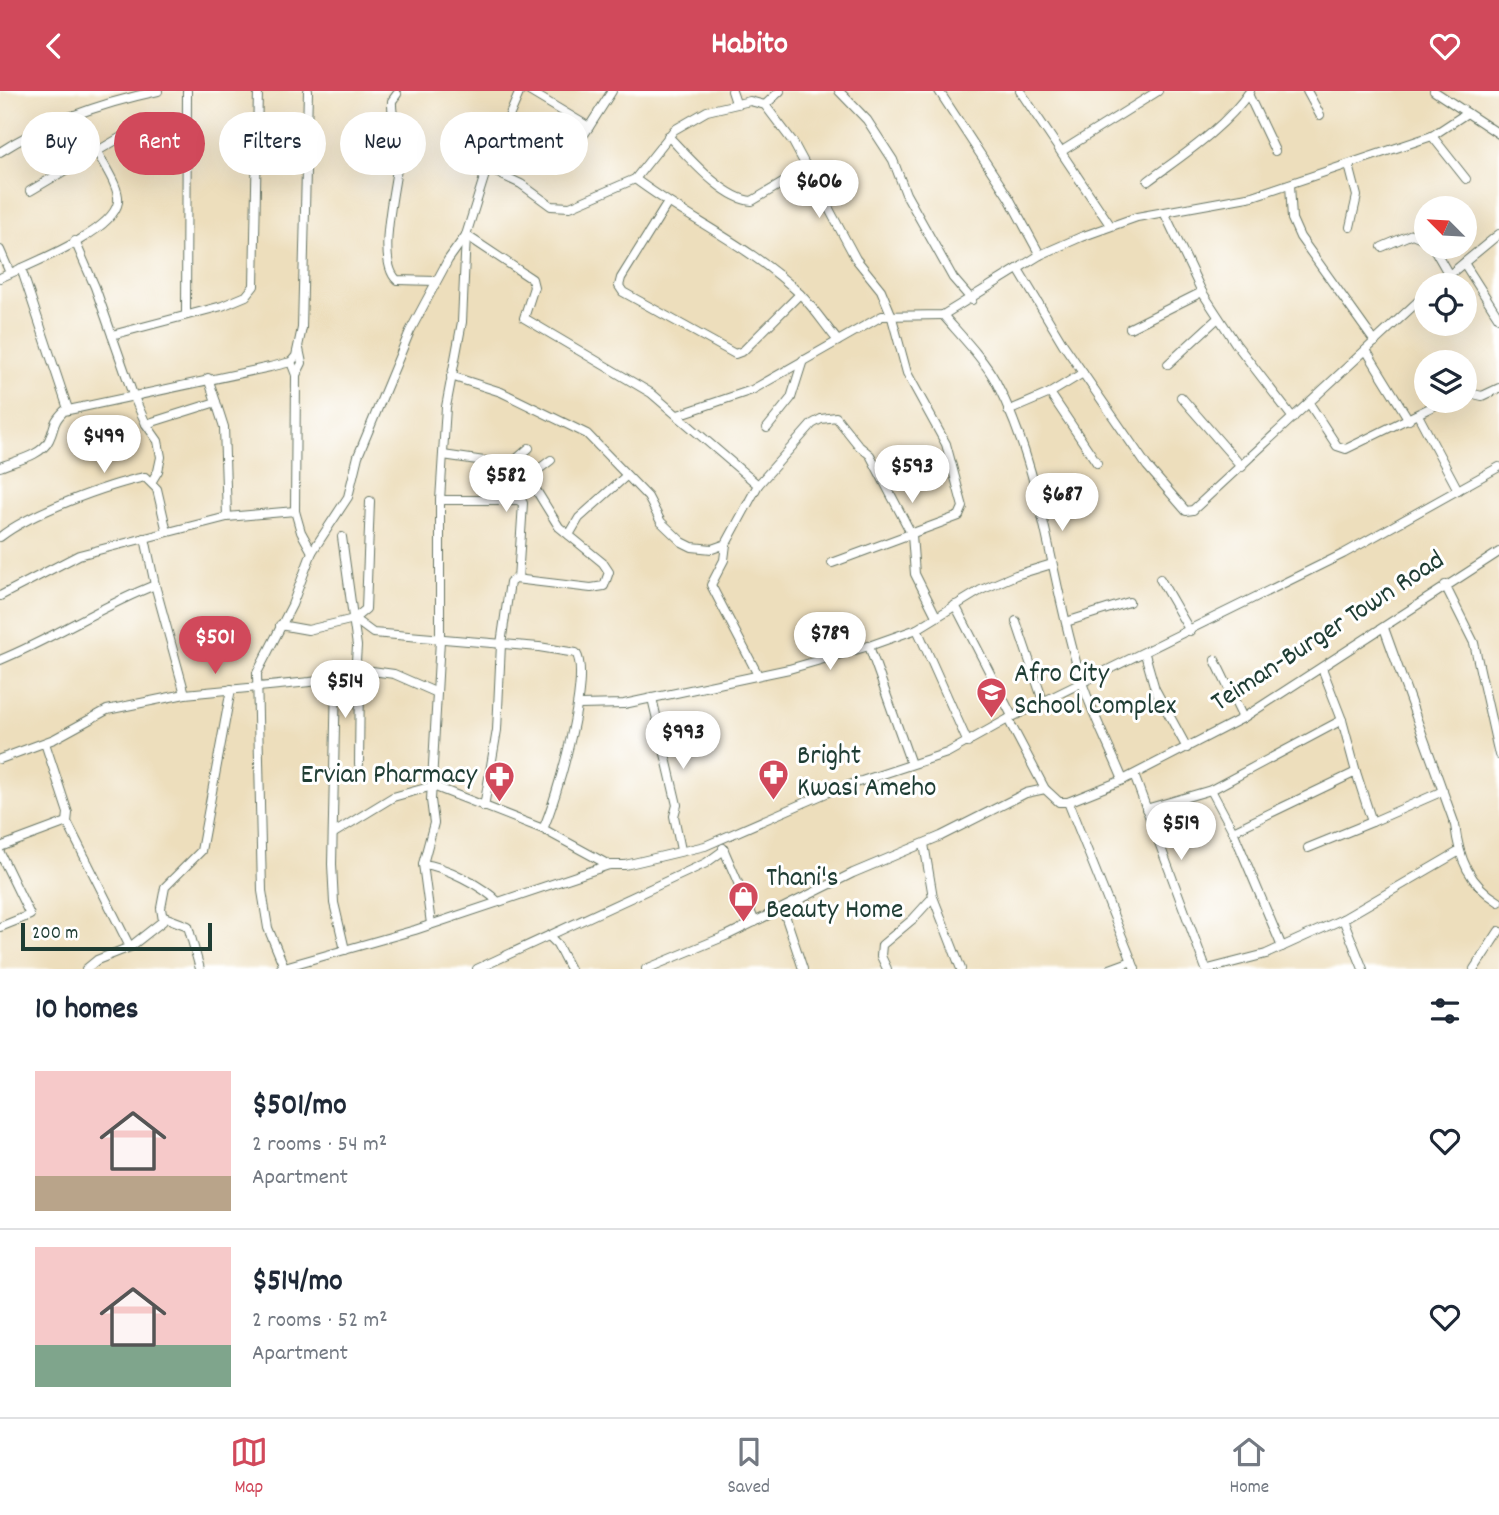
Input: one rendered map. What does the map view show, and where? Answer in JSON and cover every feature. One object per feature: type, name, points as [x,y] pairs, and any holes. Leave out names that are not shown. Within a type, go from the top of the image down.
[{"type":"street","points":[[0,152],[49,125],[94,107],[158,91]]},
{"type":"street","points":[[186,314],[187,91]]},
{"type":"street","points":[[112,335],[237,301],[246,296],[254,285],[258,91]]},
{"type":"street","points":[[296,375],[302,363],[299,348],[303,314],[308,91]]},
{"type":"street","points":[[511,112],[520,91]]},
{"type":"street","points":[[529,91],[589,127],[612,91]]},
{"type":"street","points":[[732,91],[736,103]]},
{"type":"street","points":[[765,105],[780,91]]},
{"type":"street","points":[[839,91],[867,120],[887,150],[953,278],[972,300]]},
{"type":"street","points":[[939,91],[1009,198],[1040,255]]},
{"type":"street","points":[[1020,91],[1110,225]]},
{"type":"street","points":[[1062,151],[1158,91]]},
{"type":"street","points":[[1307,91],[1320,115]]},
{"type":"street","points":[[1434,91],[1499,134]]},
{"type":"street","points":[[397,93],[392,100],[399,154],[386,249],[389,266],[397,280],[436,281]]},
{"type":"street","points":[[1148,181],[1188,151],[1249,93],[1275,151]]},
{"type":"street","points":[[502,175],[522,184],[559,209],[605,194],[635,179],[668,136],[707,111],[750,101],[765,105],[793,142],[850,247],[881,290],[891,314],[907,373],[946,444],[962,507],[959,516],[832,563]]},
{"type":"street","points":[[678,415],[752,390],[881,316],[943,315],[972,300],[1040,255],[1110,225],[1164,212],[1223,204],[1290,184],[1432,136],[1467,113]]},
{"type":"street","points":[[668,136],[726,190],[743,200],[752,201],[808,168]]},
{"type":"street","points":[[1432,136],[1466,180]]},
{"type":"street","points":[[0,278],[75,241],[114,215],[118,200],[100,159]]},
{"type":"street","points":[[1349,165],[1357,196],[1350,227]]},
{"type":"street","points":[[30,191],[57,175]]},
{"type":"street","points":[[431,924],[423,864],[434,823],[431,808],[435,692],[440,641],[440,500],[443,455],[451,376],[462,322],[466,235],[485,175]]},
{"type":"street","points":[[635,179],[667,204],[730,240],[800,294],[838,341]]},
{"type":"street","points":[[1290,184],[1292,219],[1300,237],[1375,342]]},
{"type":"street","points":[[667,204],[621,278],[619,286],[623,292],[735,354],[743,351],[800,294]]},
{"type":"street","points":[[1164,212],[1202,292],[1293,418]]},
{"type":"street","points":[[1452,273],[1499,234]]},
{"type":"street","points":[[466,235],[436,281],[410,331],[358,456],[348,497],[312,552],[292,605],[260,663],[255,685],[259,732],[262,891],[268,928],[282,968],[431,924],[609,865],[625,865],[720,840],[831,791],[968,743],[1043,701],[1145,654],[1343,554],[1499,467]]},
{"type":"street","points":[[466,235],[532,279],[534,287],[524,319],[651,393],[678,415],[696,435],[758,485]]},
{"type":"street","points":[[1382,247],[1414,235]]},
{"type":"street","points":[[75,241],[133,395],[146,424],[158,441],[161,457],[158,471],[152,481]]},
{"type":"street","points":[[0,250],[10,273]]},
{"type":"street","points":[[1464,263],[1499,318]]},
{"type":"street","points":[[21,268],[68,409]]},
{"type":"street","points":[[1018,269],[1083,373],[1147,466],[1182,509],[1194,510],[1414,305]]},
{"type":"street","points":[[1130,328],[1202,292]]},
{"type":"street","points":[[943,315],[995,380],[1008,411],[1039,492],[1052,564],[1083,683],[1123,780]]},
{"type":"street","points":[[1168,364],[1218,317]]},
{"type":"street","points":[[0,467],[43,448],[49,441],[52,424],[68,409],[291,362],[299,348]]},
{"type":"street","points":[[1366,350],[1409,419]]},
{"type":"street","points":[[767,428],[791,398],[803,361]]},
{"type":"street","points":[[291,362],[296,375],[295,510],[301,532],[312,552]]},
{"type":"street","points":[[1008,411],[1050,393],[1083,373]]},
{"type":"street","points":[[451,376],[501,392],[586,434],[654,505],[661,522],[682,542],[692,547],[712,549],[726,544]]},
{"type":"street","points":[[208,378],[224,430],[227,517]]},
{"type":"street","points":[[1477,395],[1482,396],[1499,388]]},
{"type":"street","points":[[1050,393],[1097,463]]},
{"type":"street","points":[[1181,397],[1242,467]]},
{"type":"street","points":[[146,424],[216,402]]},
{"type":"street","points":[[1309,403],[1337,446],[1346,449],[1422,413]]},
{"type":"street","points":[[1418,415],[1458,490]]},
{"type":"street","points":[[758,675],[711,585],[724,560],[726,544],[758,485],[812,425],[821,419],[836,417],[859,446],[870,455],[912,535],[915,574],[936,616]]},
{"type":"street","points":[[443,455],[505,464],[513,462],[528,448]]},
{"type":"street","points":[[484,807],[497,730],[501,644],[510,582],[518,579],[591,588],[604,586],[609,572],[603,563],[569,535],[550,514],[533,485],[535,472],[551,460]]},
{"type":"street","points":[[569,535],[579,518],[626,476]]},
{"type":"street","points":[[0,537],[18,524],[95,493],[145,477],[152,481],[162,504],[167,532]]},
{"type":"street","points":[[440,500],[518,500],[523,503],[518,579]]},
{"type":"street","points":[[280,625],[298,631],[354,619],[366,609],[370,501]]},
{"type":"street","points":[[0,596],[79,555],[227,517],[295,510]]},
{"type":"street","points":[[342,537],[344,567],[354,619],[359,764]]},
{"type":"street","points":[[145,538],[185,694]]},
{"type":"street","name":"Teiman-Burger Town Road","points":[[1068,802],[1134,775],[1243,718],[1499,552]]},
{"type":"street","points":[[579,705],[612,706],[652,698],[758,675],[869,646],[918,629],[955,605],[1016,575],[1052,564]]},
{"type":"street","points":[[1160,579],[1189,631]]},
{"type":"street","points":[[0,660],[45,641],[119,600],[155,585]]},
{"type":"street","points":[[1445,586],[1474,643],[1499,755]]},
{"type":"street","points":[[1066,622],[1129,601]]},
{"type":"street","points":[[955,605],[1045,789],[1059,802],[1068,802],[1134,965],[1110,969]]},
{"type":"street","points":[[354,619],[373,632],[576,653],[580,665],[579,705],[555,804],[543,829]]},
{"type":"street","points":[[1016,621],[1043,701]]},
{"type":"street","points":[[1384,628],[1455,825],[1458,852],[1481,890],[1499,902]]},
{"type":"street","points":[[918,629],[968,743]]},
{"type":"street","points":[[869,646],[911,764]]},
{"type":"street","points":[[1145,654],[1155,689],[1187,748]]},
{"type":"street","points":[[1215,660],[1243,718]]},
{"type":"street","points":[[1322,668],[1342,720],[1373,822]]},
{"type":"street","points":[[0,759],[45,743],[107,710],[185,694],[336,679],[382,671],[435,692]]},
{"type":"street","points":[[336,679],[334,903],[345,950]]},
{"type":"street","points":[[164,918],[161,908],[165,887],[201,851],[231,689]]},
{"type":"street","points":[[652,698],[677,805],[674,816],[681,850]]},
{"type":"street","points":[[1146,809],[1211,790],[1342,720]]},
{"type":"street","points":[[45,743],[68,813],[67,822],[130,947]]},
{"type":"street","points":[[1233,831],[1356,772]]},
{"type":"street","points":[[1134,775],[1207,969],[1244,961],[1343,919],[1458,852]]},
{"type":"street","points":[[334,833],[393,797],[433,786],[543,829],[609,865]]},
{"type":"street","points":[[646,969],[660,966],[853,873],[924,844],[1026,793],[1045,789]]},
{"type":"street","points":[[1211,790],[1233,831],[1282,947]]},
{"type":"street","points":[[1308,848],[1443,791]]},
{"type":"street","points":[[0,847],[67,822]]},
{"type":"street","points":[[720,840],[755,922]]},
{"type":"street","points":[[924,844],[933,897],[961,969]]},
{"type":"street","points":[[477,969],[706,863],[724,850]]},
{"type":"street","points":[[0,853],[30,915],[0,927]]},
{"type":"street","points":[[423,864],[437,866],[476,885],[498,902]]},
{"type":"street","points":[[887,969],[881,956],[882,945],[913,919],[933,897]]},
{"type":"street","points":[[783,909],[803,969]]},
{"type":"street","points":[[86,969],[97,960],[130,947],[164,918]]},
{"type":"street","points":[[164,918],[188,926],[200,969]]},
{"type":"street","points":[[1343,919],[1363,969]]},
{"type":"street","points":[[1474,969],[1499,931]]},
{"type":"street","points":[[549,936],[557,944],[570,969]]},
{"type":"place","name":"Afro City School Complex","points":[[991,719]]},
{"type":"place","name":"Bright Kwasi Ameho","points":[[774,801]]},
{"type":"place","name":"Ervian Pharmacy","points":[[500,804]]},
{"type":"place","name":"Thani's Beauty Home","points":[[743,923]]}]
